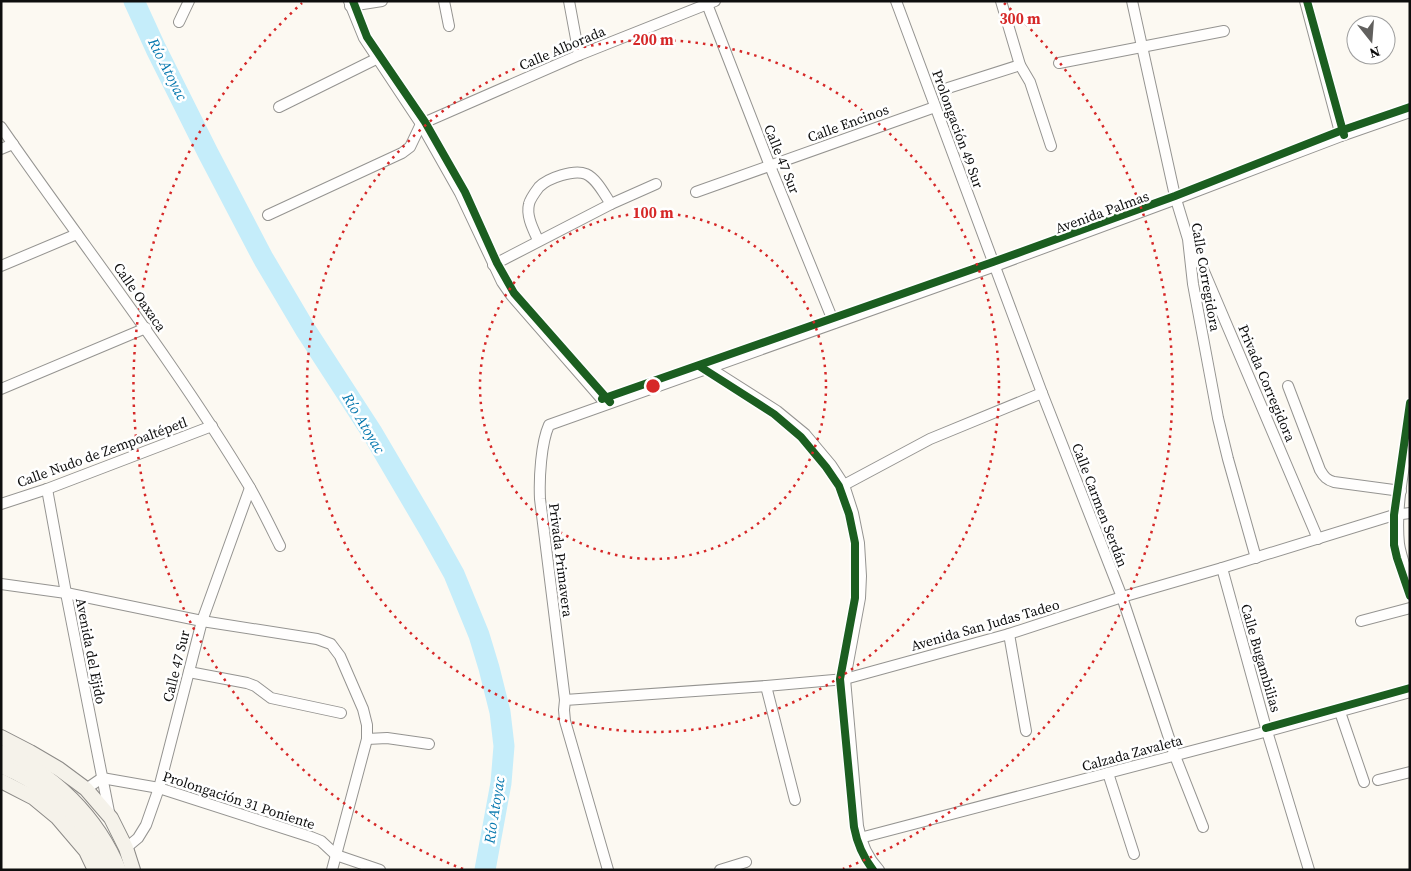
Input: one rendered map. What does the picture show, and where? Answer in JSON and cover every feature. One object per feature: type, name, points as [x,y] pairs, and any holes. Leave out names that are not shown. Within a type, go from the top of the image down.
[{"type":"main road","points":[[1,737],[59,769],[86,789],[111,818],[126,848],[133,870]]},
{"type":"main road","points":[[1,752],[28,765],[73,799],[106,870]]},
{"type":"main road","points":[[1,766],[20,774],[51,795],[104,838],[119,870]]},
{"type":"main road","points":[[1,781],[34,798],[57,817],[86,851],[95,870]]},
{"type":"street","points":[[179,22],[189,1]]},
{"type":"street","points":[[382,1],[349,4],[364,38],[421,124],[460,193],[493,265],[511,295],[606,404]]},
{"type":"street","points":[[444,1],[449,26]]},
{"type":"street","points":[[569,1],[579,55]]},
{"type":"street","name":"Prolongación 49 Sur","points":[[896,1],[995,266]]},
{"type":"street","points":[[1001,1],[1020,65],[1030,82],[1051,146]]},
{"type":"street","name":"Calle Corregidora","points":[[1132,1],[1176,199],[1188,239],[1193,284],[1218,418],[1256,558]]},
{"type":"street","points":[[1304,1],[1341,136]]},
{"type":"street","name":"Calle Alborada","points":[[421,124],[579,55],[711,3]]},
{"type":"street","name":"Calle 47 Sur","points":[[711,3],[770,166],[834,323]]},
{"type":"street","points":[[1059,63],[1224,31]]},
{"type":"street","points":[[279,107],[376,58]]},
{"type":"street","points":[[948,88],[1020,65]]},
{"type":"street","name":"Calle Encinos","points":[[696,192],[936,106]]},
{"type":"street","name":"Avenida Palmas","points":[[549,425],[995,266],[1341,136],[1410,112]]},
{"type":"street","points":[[268,215],[402,153],[410,147],[421,124]]},
{"type":"street","name":"Calle Oaxaca","points":[[1,127],[146,328],[212,426],[250,488],[280,546]]},
{"type":"street","points":[[1,149],[13,144]]},
{"type":"street","points":[[538,240],[528,214],[529,202],[540,187],[555,178],[570,173],[585,174],[595,180],[611,204]]},
{"type":"street","points":[[493,265],[538,240],[656,184]]},
{"type":"street","points":[[1,266],[77,234]]},
{"type":"street","name":"Privada Corregidora","points":[[1188,239],[1203,269],[1318,539]]},
{"type":"street","name":"Calle Carmen Serdán","points":[[995,266],[1042,393],[1122,597],[1175,756],[1203,827]]},
{"type":"street","points":[[1,389],[146,328]]},
{"type":"street","points":[[708,367],[777,411],[805,434],[831,464],[844,485],[853,513],[859,543],[861,576],[860,598],[845,679],[858,826],[860,838],[867,854],[879,870]]},
{"type":"street","points":[[1288,386],[1323,476],[1334,482],[1401,491]]},
{"type":"street","points":[[844,485],[930,439],[1042,393]]},
{"type":"street","name":"Privada Primavera","points":[[549,425],[545,434],[539,486],[565,705],[565,721],[608,870]]},
{"type":"street","name":"Calle Nudo de Zempoaltépetl","points":[[1,504],[47,489],[212,426]]},
{"type":"street","points":[[1410,427],[1398,514],[1399,544],[1410,582]]},
{"type":"street","name":"Calle 47 Sur","points":[[126,848],[138,838],[146,825],[159,788],[202,620],[250,488]]},
{"type":"street","name":"Avenida del Ejido","points":[[47,489],[111,818]]},
{"type":"street","name":"Avenida San Judas Tadeo","points":[[565,705],[845,679],[1009,634],[1122,597],[1410,512]]},
{"type":"street","name":"Calle Bugambilias","points":[[1222,568],[1309,870]]},
{"type":"street","points":[[1,584],[66,593],[202,620],[317,639],[331,644],[340,656],[363,709],[367,725],[367,739],[332,870]]},
{"type":"street","points":[[1362,621],[1410,608]]},
{"type":"street","points":[[1009,634],[1026,731]]},
{"type":"street","points":[[189,672],[246,683],[255,686],[271,698],[341,713]]},
{"type":"street","points":[[766,686],[795,800]]},
{"type":"street","name":"Calzada Zavaleta","points":[[860,838],[1175,756],[1410,692]]},
{"type":"street","points":[[1340,712],[1364,782]]},
{"type":"street","points":[[367,739],[387,738],[429,744]]},
{"type":"street","points":[[1378,780],[1410,772]]},
{"type":"street","points":[[1108,773],[1134,854]]},
{"type":"street","points":[[86,789],[102,778]]},
{"type":"street","name":"Prolongación 31 Poniente","points":[[102,778],[159,788],[311,837],[321,841],[336,855],[380,870]]},
{"type":"street","points":[[720,870],[746,862]]},
{"type":"waterway","name":"Río Atoyac","points":[[134,1],[208,153],[263,258],[305,329],[373,434],[430,531],[454,574],[479,635],[500,712],[504,746],[501,783],[485,870]]},
{"type":"cycle path","points":[[353,1],[367,37],[425,122],[465,192],[497,263],[514,293],[610,402]]},
{"type":"cycle path","points":[[1307,1],[1344,135]]},
{"type":"cycle path","points":[[602,399],[993,262],[1175,196],[1340,131],[1410,107]]},
{"type":"cycle path","points":[[699,366],[774,414],[801,437],[839,486],[849,514],[855,543],[855,598],[840,679],[854,827],[861,850],[873,870]]},
{"type":"cycle path","points":[[1410,403],[1394,515],[1394,545],[1410,596]]},
{"type":"cycle path","points":[[1266,728],[1410,688]]}]
